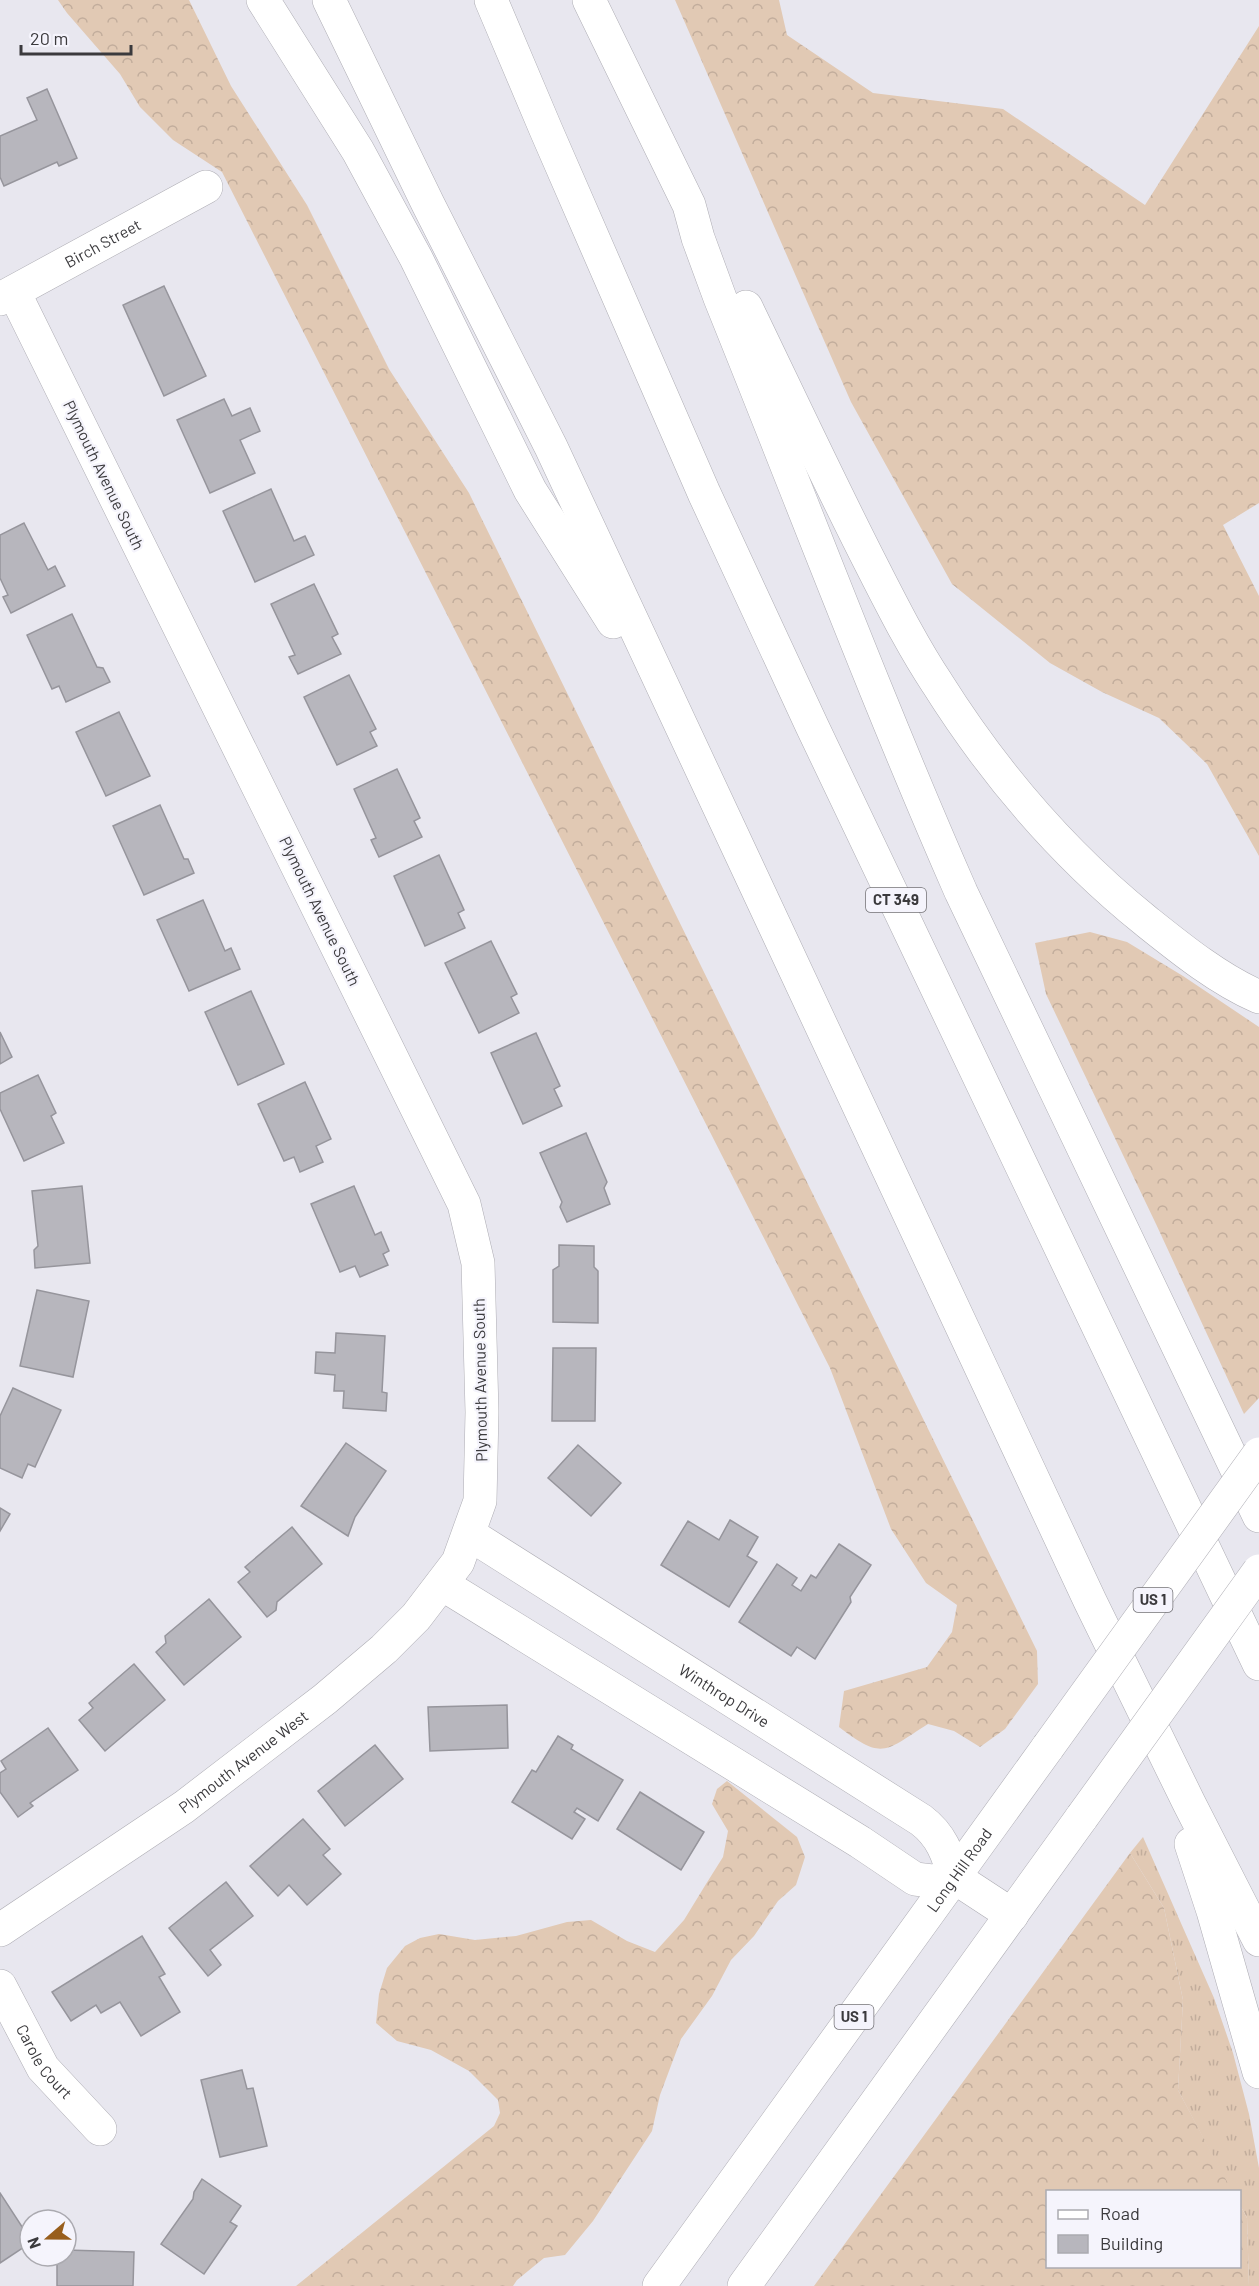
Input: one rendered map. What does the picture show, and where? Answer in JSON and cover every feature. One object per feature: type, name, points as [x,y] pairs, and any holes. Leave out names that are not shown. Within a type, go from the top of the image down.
[{"type":"main road","points":[[262,0],[306,65],[358,151],[416,258],[530,490],[684,734]]},
{"type":"main road","points":[[329,0],[428,204],[551,447],[1135,1694],[1259,1940]]},
{"type":"main road","points":[[477,0],[546,130]]},
{"type":"main road","points":[[491,0],[546,130]]},
{"type":"main road","points":[[589,0],[689,205],[698,238],[720,298],[928,818],[1003,981],[1259,1516]]},
{"type":"main road","name":"CT 349","points":[[546,130],[704,493],[802,705],[1259,1664]]},
{"type":"main road","name":"Birch Street","points":[[7,296],[206,187]]},
{"type":"main road","points":[[689,205],[702,222],[724,262],[850,524],[936,682],[964,724],[1044,824],[1129,907],[1211,969],[1259,997]]},
{"type":"main road","name":"Plymouth Avenue South","points":[[7,296],[464,1204],[478,1263],[482,1412],[480,1502],[456,1560]]},
{"type":"main road","name":"Long Hill Road","points":[[659,2286],[1259,1454]]},
{"type":"main road","points":[[456,1560],[915,1879],[932,1881],[954,1878],[1012,1915]]},
{"type":"main road","name":"Winthrop Drive","points":[[456,1560],[921,1820],[938,1835],[954,1878]]},
{"type":"main road","name":"Plymouth Avenue West","points":[[0,1930],[184,1807],[325,1699],[384,1649],[416,1617],[456,1560]]},
{"type":"main road","points":[[746,2284],[1259,1571]]},
{"type":"main road","points":[[1135,1694],[1167,1773],[1203,1880],[1259,2072]]},
{"type":"main road","name":"Carole Court","points":[[0,1986],[43,2068],[100,2129]]},
{"type":"green space","points":[[58,0],[189,0],[231,86],[307,205],[389,369],[469,493],[1037,1651],[1038,1684],[1005,1729],[980,1747],[954,1731],[928,1724],[893,1746],[875,1748],[865,1745],[839,1727],[844,1691],[927,1667],[952,1632],[957,1605],[926,1583],[891,1529],[830,1368],[222,172],[173,140],[140,107],[120,74]]},
{"type":"green space","points":[[675,0],[779,0],[787,35],[873,93],[1003,109],[1145,205],[1259,26],[1259,503],[1223,525],[1259,596],[1259,856],[1207,764],[1159,718],[1102,692],[1050,663],[952,584],[851,402]]},
{"type":"green space","points":[[1090,932],[1127,942],[1259,1027],[1259,1398],[1244,1414],[1046,994],[1035,943]]},
{"type":"green space","points":[[727,1781],[797,1837],[805,1857],[796,1885],[778,1901],[754,1936],[731,1960],[712,1996],[681,2039],[660,2095],[652,2131],[593,2221],[565,2255],[544,2258],[513,2286],[296,2286],[494,2126],[500,2113],[498,2100],[469,2071],[431,2050],[397,2041],[376,2023],[379,1994],[387,1968],[405,1946],[420,1938],[439,1934],[475,1940],[516,1936],[567,1922],[591,1920],[627,1941],[655,1952],[684,1920],[723,1857],[728,1831],[712,1804],[717,1789]]},
{"type":"green space","points":[[1143,1837],[1214,1998],[1233,2053],[1249,2114],[1259,2168],[1259,2286],[1249,2286],[1247,2218],[1241,2207],[1241,2190],[1230,2190],[1178,2090],[1183,2000],[1164,1908],[1130,1853]]},
{"type":"green space","points":[[1130,1853],[1164,1908],[1183,2000],[1178,2090],[1231,2190],[1046,2190],[1046,2268],[1241,2268],[1241,2207],[1247,2218],[1249,2286],[814,2286]]},
{"type":"building","points":[[47,89],[77,158],[59,166],[57,162],[4,186],[0,177],[0,136],[37,120],[27,98]]},
{"type":"building","points":[[164,286],[206,376],[164,396],[123,305]]},
{"type":"building","points":[[224,399],[232,416],[250,408],[260,431],[240,440],[255,473],[210,493],[177,420]]},
{"type":"building","points":[[271,489],[294,541],[305,536],[314,555],[255,582],[223,511]]},
{"type":"building","points":[[24,523],[48,570],[55,566],[65,586],[11,613],[3,597],[8,595],[0,578],[0,535]]},
{"type":"building","points":[[314,584],[338,634],[332,637],[341,654],[298,674],[289,657],[295,655],[271,604]]},
{"type":"building","points":[[72,614],[97,667],[103,668],[110,682],[66,702],[59,686],[52,689],[27,635]]},
{"type":"building","points":[[349,675],[376,729],[370,732],[377,746],[337,765],[304,697]]},
{"type":"building","points":[[119,712],[150,776],[106,796],[76,732]]},
{"type":"building","points":[[397,769],[420,818],[414,821],[422,837],[379,857],[371,840],[376,838],[354,789]]},
{"type":"building","points":[[160,805],[184,859],[188,859],[194,873],[144,895],[113,826]]},
{"type":"building","points":[[439,855],[464,910],[458,913],[465,928],[425,946],[394,876]]},
{"type":"building","points":[[203,900],[225,951],[231,948],[240,969],[189,991],[157,920]]},
{"type":"building","points":[[491,941],[517,994],[511,997],[519,1013],[479,1033],[445,963]]},
{"type":"building","points":[[251,991],[284,1064],[238,1085],[205,1012]]},
{"type":"building","points":[[0,1032],[12,1057],[0,1064]]},
{"type":"building","points":[[536,1033],[560,1086],[554,1089],[562,1106],[523,1124],[491,1053]]},
{"type":"building","points":[[38,1075],[56,1113],[51,1116],[64,1143],[24,1161],[0,1109],[0,1093]]},
{"type":"building","points":[[305,1082],[331,1139],[316,1146],[323,1162],[300,1172],[294,1157],[284,1161],[258,1104]]},
{"type":"building","points":[[586,1133],[607,1182],[604,1188],[610,1204],[567,1222],[560,1207],[562,1202],[540,1153]]},
{"type":"building","points":[[82,1186],[90,1263],[35,1268],[34,1250],[38,1246],[32,1191]]},
{"type":"building","points":[[354,1186],[375,1235],[381,1232],[389,1251],[383,1254],[388,1265],[360,1277],[355,1266],[340,1272],[311,1204]]},
{"type":"building","points":[[559,1245],[594,1246],[594,1267],[598,1271],[598,1323],[553,1322],[553,1270],[559,1266]]},
{"type":"building","points":[[37,1290],[89,1301],[73,1377],[20,1366]]},
{"type":"building","points":[[336,1333],[385,1336],[382,1392],[387,1393],[386,1411],[343,1408],[344,1391],[334,1391],[335,1375],[315,1373],[316,1352],[335,1353]]},
{"type":"building","points":[[553,1348],[596,1348],[595,1421],[552,1421]]},
{"type":"building","points":[[13,1388],[61,1410],[35,1467],[28,1464],[22,1478],[0,1468],[0,1416]]},
{"type":"building","points":[[346,1443],[386,1471],[355,1517],[348,1536],[301,1506]]},
{"type":"building","points":[[578,1445],[621,1483],[591,1516],[548,1478]]},
{"type":"building","points":[[0,1508],[10,1514],[0,1531]]},
{"type":"building","points":[[730,1520],[758,1537],[747,1556],[757,1562],[729,1607],[661,1565],[688,1521],[719,1540]]},
{"type":"building","points":[[292,1527],[322,1564],[277,1602],[276,1610],[267,1617],[238,1582],[250,1572],[245,1567]]},
{"type":"building","points":[[839,1544],[871,1565],[815,1659],[797,1647],[791,1656],[739,1622],[777,1564],[797,1578],[792,1585],[801,1591],[811,1575],[816,1578]]},
{"type":"building","points":[[209,1599],[241,1637],[184,1685],[156,1652],[166,1643],[165,1636]]},
{"type":"building","points":[[134,1664],[165,1700],[105,1751],[79,1720],[93,1708],[89,1703]]},
{"type":"building","points":[[507,1705],[508,1748],[430,1751],[428,1707]]},
{"type":"building","points":[[48,1728],[78,1770],[30,1803],[33,1806],[18,1817],[0,1792],[0,1773],[6,1769],[1,1761]]},
{"type":"building","points":[[558,1736],[573,1745],[571,1749],[623,1780],[598,1821],[577,1808],[574,1812],[585,1819],[572,1839],[512,1802],[532,1770],[536,1772]]},
{"type":"building","points":[[375,1745],[403,1779],[345,1826],[318,1791]]},
{"type":"building","points":[[640,1792],[704,1832],[681,1870],[617,1829]]},
{"type":"building","points":[[303,1819],[330,1849],[323,1855],[341,1874],[307,1905],[289,1885],[278,1896],[250,1866]]},
{"type":"building","points":[[226,1882],[253,1916],[210,1950],[221,1965],[208,1976],[169,1928]]},
{"type":"building","points":[[142,1936],[165,1974],[159,1977],[180,2012],[141,2036],[120,2002],[101,2013],[96,2005],[71,2021],[52,1992]]},
{"type":"building","points":[[242,2070],[247,2089],[253,2088],[267,2146],[220,2157],[201,2080]]},
{"type":"building","points":[[202,2179],[241,2206],[230,2222],[237,2226],[204,2274],[161,2244],[193,2199],[194,2192]]},
{"type":"building","points":[[0,2193],[18,2221],[18,2251],[0,2263]]},
{"type":"building","points":[[78,2250],[134,2252],[133,2286],[57,2286],[57,2268],[78,2268]]}]
